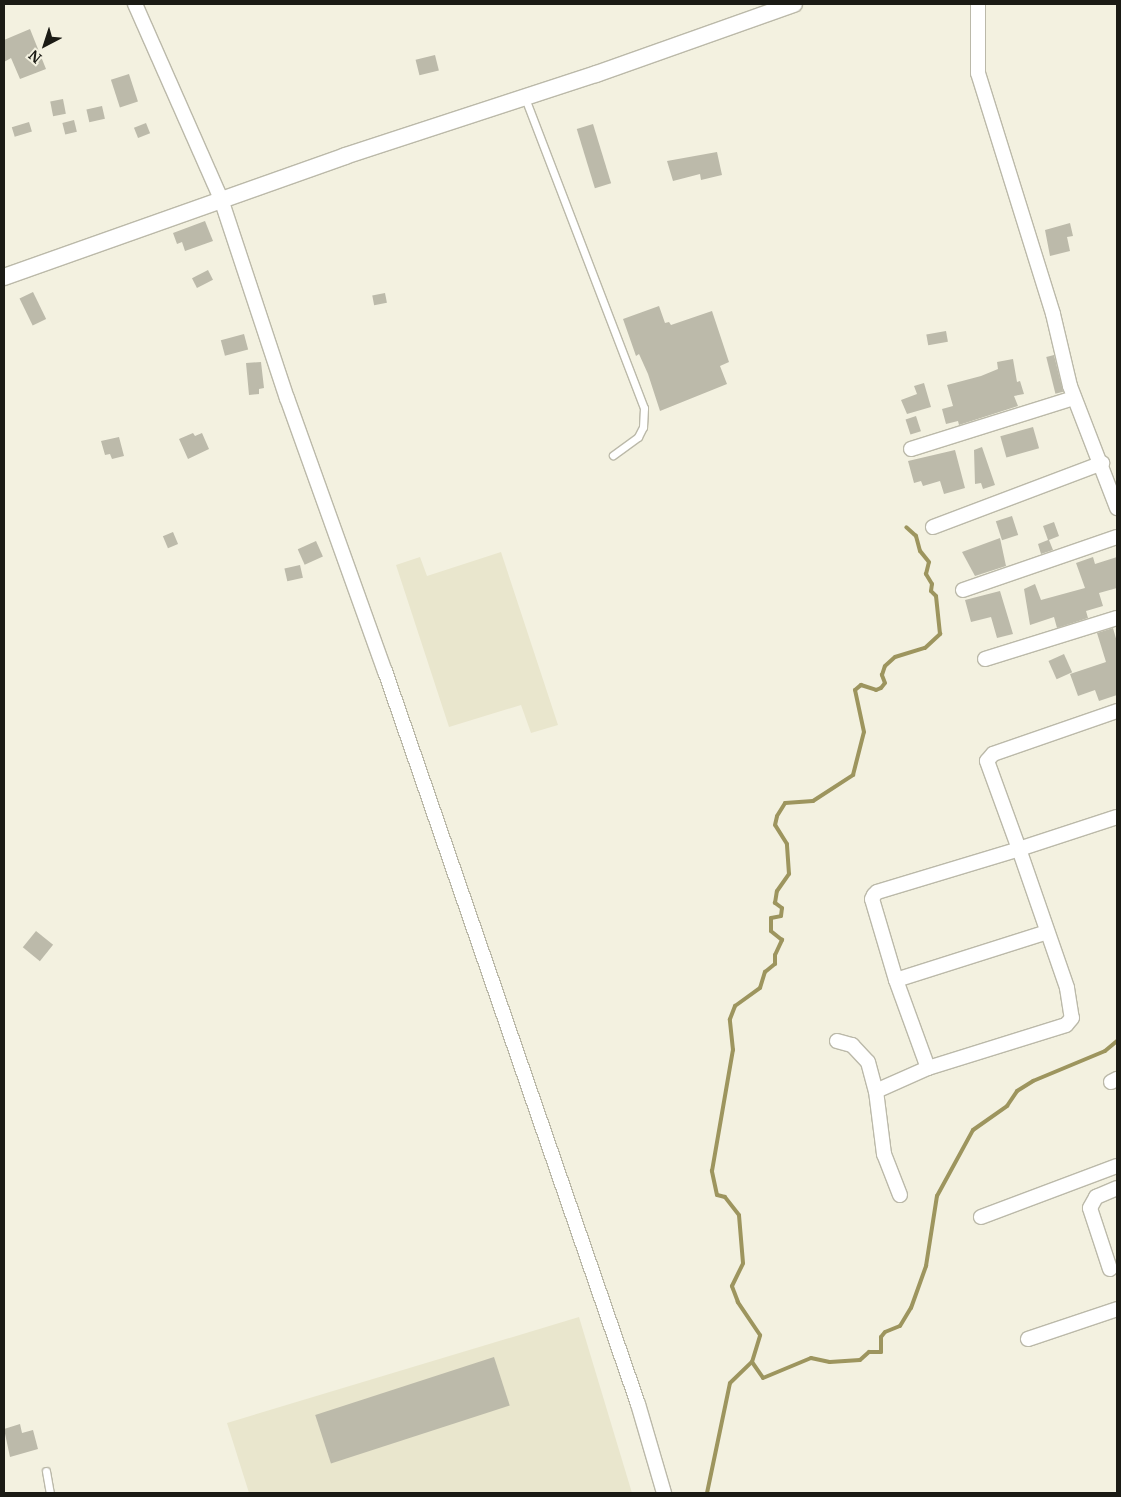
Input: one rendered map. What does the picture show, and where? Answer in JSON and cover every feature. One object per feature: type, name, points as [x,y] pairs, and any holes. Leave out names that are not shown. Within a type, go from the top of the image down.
[{"type":"street","points":[[136,4],[221,199],[287,398],[385,671],[638,1404],[664,1493]]},
{"type":"street","points":[[4,277],[221,199],[526,98],[794,4]]},
{"type":"street","points":[[978,4],[978,73],[1048,296],[1074,398],[1102,463],[1117,508]]},
{"type":"street","points":[[911,449],[1074,398]]},
{"type":"street","points":[[933,527],[1102,463]]},
{"type":"street","points":[[963,590],[1117,537]]},
{"type":"street","points":[[985,659],[1117,618]]},
{"type":"street","points":[[876,1091],[928,1068],[1070,1022],[1073,1014],[1067,988],[987,761],[990,755],[1117,711]]},
{"type":"street","points":[[928,1068],[896,980],[872,900],[874,894],[1117,817]]},
{"type":"street","points":[[896,980],[1047,932]]},
{"type":"street","points":[[837,1041],[852,1045],[862,1053],[876,1091],[880,1137],[900,1195]]},
{"type":"street","points":[[980,1217],[1117,1166]]},
{"type":"street","points":[[1110,1269],[1090,1208],[1096,1197],[1117,1188]]},
{"type":"street","points":[[1028,1339],[1117,1309]]},
{"type":"lane","points":[[526,98],[644,408],[644,427],[638,437],[613,455]]},
{"type":"lane","points":[[46,1471],[50,1493]]},
{"type":"shaded area","points":[[501,552],[558,725],[531,733],[521,705],[449,727],[396,565],[420,557],[427,576]]},
{"type":"shaded area","points":[[579,1317],[632,1493],[249,1493],[227,1423]]},
{"type":"building","points":[[30,29],[46,69],[20,79],[11,58],[4,62],[4,40]]},
{"type":"building","points":[[435,55],[439,71],[419,75],[416,60]]},
{"type":"building","points":[[129,74],[138,102],[120,107],[111,80]]},
{"type":"building","points":[[63,99],[66,114],[53,116],[50,101]]},
{"type":"building","points":[[102,106],[105,119],[89,122],[86,110]]},
{"type":"building","points":[[74,120],[77,132],[65,135],[62,123]]},
{"type":"building","points":[[29,122],[32,132],[15,137],[12,127]]},
{"type":"building","points":[[146,123],[150,133],[138,138],[134,128]]},
{"type":"building","points":[[593,124],[611,183],[595,188],[577,129]]},
{"type":"building","points":[[717,152],[722,175],[701,180],[700,174],[673,181],[667,161]]},
{"type":"building","points":[[205,221],[213,241],[185,251],[182,242],[177,244],[173,233]]},
{"type":"building","points":[[1070,223],[1073,236],[1067,237],[1070,251],[1050,256],[1045,230]]},
{"type":"building","points":[[208,270],[213,280],[197,288],[192,278]]},
{"type":"building","points":[[33,292],[46,319],[33,326],[20,299]]},
{"type":"building","points":[[385,293],[387,303],[374,305],[372,295]]},
{"type":"building","points":[[659,306],[665,323],[669,322],[671,325],[712,311],[729,362],[720,366],[727,384],[660,411],[648,374],[639,354],[636,356],[623,319]]},
{"type":"building","points":[[946,331],[948,342],[928,345],[926,334]]},
{"type":"building","points":[[244,334],[248,349],[225,356],[221,340]]},
{"type":"building","points":[[1054,355],[1063,392],[1055,394],[1046,357]]},
{"type":"building","points":[[1013,359],[1017,382],[1020,381],[1024,394],[1014,396],[1018,406],[959,425],[958,421],[946,424],[942,409],[953,406],[947,385],[981,376],[998,369],[997,362]]},
{"type":"building","points":[[261,362],[264,388],[259,389],[259,394],[249,395],[246,363]]},
{"type":"building","points":[[924,383],[931,407],[907,414],[901,400],[917,394],[914,386]]},
{"type":"building","points":[[916,416],[921,431],[910,435],[906,419]]},
{"type":"building","points":[[1033,427],[1039,448],[1006,458],[1000,436]]},
{"type":"building","points":[[193,433],[195,436],[202,433],[209,449],[188,459],[179,439]]},
{"type":"building","points":[[119,437],[124,456],[112,459],[110,454],[105,455],[101,441]]},
{"type":"building","points":[[982,447],[995,485],[983,489],[981,483],[975,484],[974,450]]},
{"type":"building","points":[[955,450],[965,488],[944,494],[940,481],[923,486],[921,481],[914,483],[908,461]]},
{"type":"building","points":[[1012,516],[1018,535],[1002,540],[996,521]]},
{"type":"building","points":[[1054,522],[1059,536],[1049,540],[1053,550],[1041,554],[1038,544],[1048,540],[1043,526]]},
{"type":"building","points":[[173,532],[178,544],[168,548],[163,536]]},
{"type":"building","points":[[1000,538],[1006,566],[975,576],[962,552]]},
{"type":"building","points":[[316,541],[323,557],[305,565],[298,549]]},
{"type":"building","points":[[1093,557],[1095,564],[1117,557],[1117,588],[1099,593],[1103,606],[1086,611],[1088,618],[1057,628],[1054,617],[1030,625],[1024,589],[1035,584],[1041,600],[1085,588],[1076,563]]},
{"type":"building","points":[[300,565],[303,578],[287,581],[284,569]]},
{"type":"building","points":[[1000,591],[1013,634],[997,638],[991,617],[971,622],[965,600]]},
{"type":"building","points":[[1113,628],[1117,642],[1117,695],[1099,701],[1095,690],[1078,696],[1070,674],[1106,662],[1097,633]]},
{"type":"building","points":[[1064,654],[1072,672],[1057,679],[1048,661]]},
{"type":"building","points":[[36,931],[53,945],[40,961],[23,947]]},
{"type":"building","points":[[494,1357],[510,1406],[331,1464],[315,1415]]},
{"type":"building","points":[[20,1424],[22,1433],[33,1430],[38,1449],[10,1457],[4,1429]]},
{"type":"waterway","points":[[707,1493],[730,1383],[752,1362],[760,1335],[738,1302],[732,1286],[743,1263],[739,1215],[725,1197],[717,1195],[712,1171],[733,1050],[730,1019],[735,1006],[760,988],[765,972],[775,964],[775,955],[782,940],[771,931],[771,918],[781,916],[782,908],[775,903],[777,891],[789,874],[787,844],[775,825],[777,816],[785,803],[813,801],[853,775],[864,732],[855,690],[861,685],[876,690],[881,688],[885,683],[882,675],[885,666],[895,657],[925,648],[940,634],[936,596],[931,591],[932,584],[926,574],[929,562],[920,551],[916,536],[906,527]]},
{"type":"waterway","points":[[752,1362],[763,1378],[811,1358],[830,1362],[860,1360],[869,1352],[881,1352],[881,1337],[885,1332],[900,1326],[911,1308],[926,1266],[937,1196],[973,1130],[1007,1106],[1017,1091],[1033,1081],[1105,1051],[1117,1041]]}]
